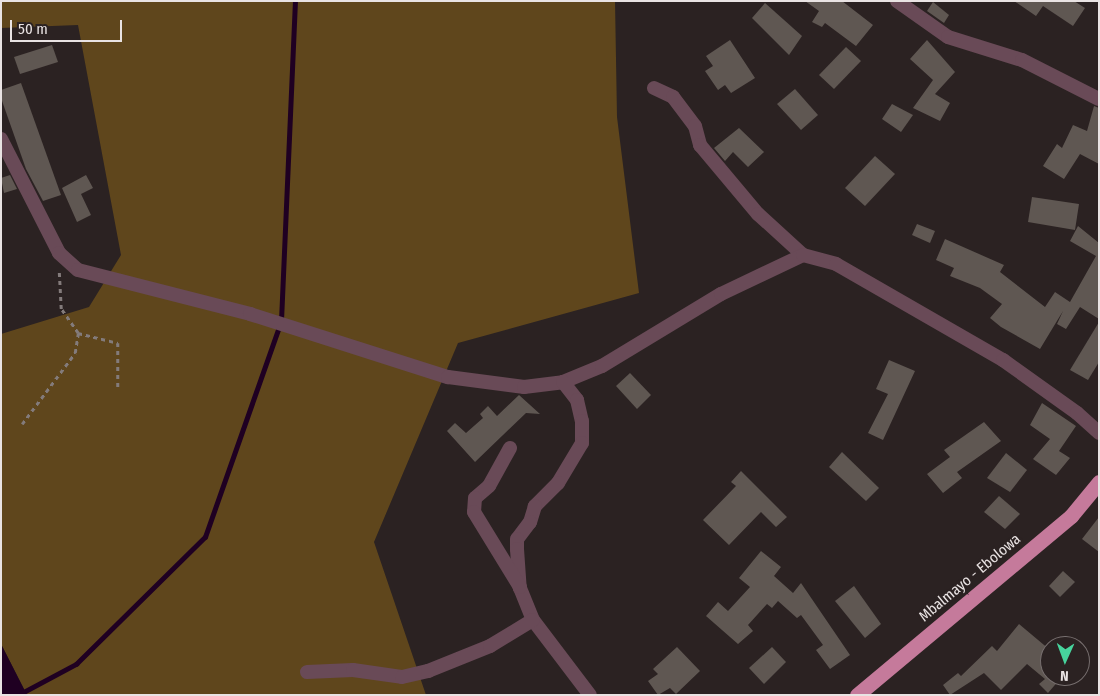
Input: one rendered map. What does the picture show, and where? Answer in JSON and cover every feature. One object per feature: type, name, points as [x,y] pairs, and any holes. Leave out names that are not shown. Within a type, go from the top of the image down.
[{"type":"highway","name":"Mbalmayo - Ebolowa","points":[[857,695],[1071,516],[1099,482]]},
{"type":"street","points":[[897,1],[948,37],[1022,60],[1099,99]]},
{"type":"street","points":[[654,88],[673,97],[695,126],[700,145],[758,214],[803,255],[836,264],[1003,360],[1077,413],[1099,433]]},
{"type":"street","points":[[1,139],[58,253],[78,270],[103,278],[250,314],[482,384],[524,387],[563,382],[602,366],[721,294],[803,255]]},
{"type":"street","points":[[520,588],[517,538],[530,522],[535,506],[558,483],[582,443],[577,400],[563,382]]},
{"type":"street","points":[[510,448],[489,486],[475,498],[474,512],[520,588],[533,620],[590,695]]},
{"type":"street","points":[[307,672],[353,670],[402,677],[428,671],[490,646],[533,620]]},
{"type":"path","points":[[58,253],[61,309],[78,333],[118,343],[118,388]]},
{"type":"path","points":[[22,424],[75,353],[78,333]]},
{"type":"shaded area","points":[[1,1],[615,1],[617,117],[639,293],[458,343],[374,542],[426,695],[27,695],[1,644],[1,334],[89,307],[121,255],[78,25],[1,28]]},
{"type":"shaded area","points":[[1,644],[27,695],[1,695]]},
{"type":"building","points":[[805,1],[842,1],[873,25],[856,46],[825,23],[822,27],[812,22],[819,11]]},
{"type":"building","points":[[1014,1],[1074,1],[1085,8],[1073,26],[1043,6],[1036,16]]},
{"type":"building","points":[[933,2],[949,15],[944,23],[927,11]]},
{"type":"building","points":[[765,3],[802,36],[789,55],[752,18]]},
{"type":"building","points":[[730,40],[755,78],[731,93],[725,85],[718,90],[705,71],[713,66],[706,56]]},
{"type":"building","points":[[927,40],[955,72],[935,94],[950,103],[940,121],[913,108],[933,80],[910,59]]},
{"type":"building","points":[[52,45],[58,62],[20,74],[14,57]]},
{"type":"building","points":[[846,47],[861,61],[834,89],[819,75]]},
{"type":"building","points":[[21,83],[61,195],[43,201],[26,169],[1,98],[1,90]]},
{"type":"building","points":[[795,89],[818,115],[801,130],[777,104]]},
{"type":"building","points":[[892,104],[913,115],[901,132],[882,119]]},
{"type":"building","points":[[1094,106],[1099,108],[1099,164],[1080,154],[1064,179],[1043,166],[1057,144],[1062,148],[1073,125],[1087,131]]},
{"type":"building","points":[[739,128],[764,152],[748,167],[733,152],[725,161],[714,148]]},
{"type":"building","points":[[875,156],[895,174],[865,206],[845,188]]},
{"type":"building","points":[[10,175],[17,189],[4,193],[1,178]]},
{"type":"building","points":[[86,175],[93,188],[81,194],[91,215],[77,222],[62,188]]},
{"type":"building","points":[[1032,197],[1079,204],[1075,230],[1028,222]]},
{"type":"building","points":[[917,224],[935,231],[930,243],[912,235]]},
{"type":"building","points":[[1078,226],[1099,243],[1099,319],[1080,307],[1066,329],[1057,324],[1063,311],[1040,349],[1001,327],[990,318],[1002,304],[980,288],[950,276],[954,268],[936,260],[945,239],[1004,265],[1000,272],[1045,307],[1055,292],[1070,302],[1096,256],[1070,241]]},
{"type":"building","points":[[1099,322],[1099,362],[1088,380],[1070,370]]},
{"type":"building","points":[[889,360],[915,371],[883,440],[868,433],[888,394],[876,389]]},
{"type":"building","points":[[630,373],[651,395],[637,409],[616,386]]},
{"type":"building","points":[[519,395],[540,414],[526,413],[475,462],[447,431],[455,423],[466,433],[483,418],[480,414],[488,406],[497,416]]},
{"type":"building","points":[[1042,403],[1076,426],[1059,451],[1070,458],[1056,475],[1033,459],[1050,439],[1030,425]]},
{"type":"building","points":[[984,422],[1001,441],[957,472],[962,478],[943,493],[927,474],[950,457],[944,450]]},
{"type":"building","points":[[842,452],[879,488],[866,501],[829,467]]},
{"type":"building","points":[[1006,453],[1027,470],[1010,492],[987,478]]},
{"type":"building","points":[[741,471],[787,517],[776,527],[761,512],[729,545],[703,520],[736,486],[731,482]]},
{"type":"building","points":[[999,496],[1020,514],[1005,529],[984,512]]},
{"type":"building","points":[[1099,517],[1099,552],[1082,539]]},
{"type":"building","points":[[761,551],[781,567],[774,576],[793,593],[801,583],[850,655],[830,669],[816,650],[823,645],[801,615],[797,618],[778,601],[772,608],[767,604],[748,625],[753,631],[738,644],[706,616],[718,602],[728,611],[750,587],[739,578]]},
{"type":"building","points":[[1063,571],[1075,582],[1060,597],[1049,586]]},
{"type":"building","points":[[854,586],[881,624],[865,638],[835,601]]},
{"type":"building","points":[[1019,624],[1040,642],[1040,675],[1027,664],[1001,690],[984,673],[950,695],[943,685],[958,673],[961,676],[992,646],[997,651]]},
{"type":"building","points":[[677,647],[700,671],[676,694],[670,688],[658,695],[648,681],[658,674],[653,669]]},
{"type":"building","points":[[772,647],[786,662],[764,684],[749,668]]},
{"type":"building","points":[[1041,686],[1054,686],[1048,693]]},
{"type":"waterway","points":[[18,695],[76,664],[205,537],[281,321],[295,1]]}]
